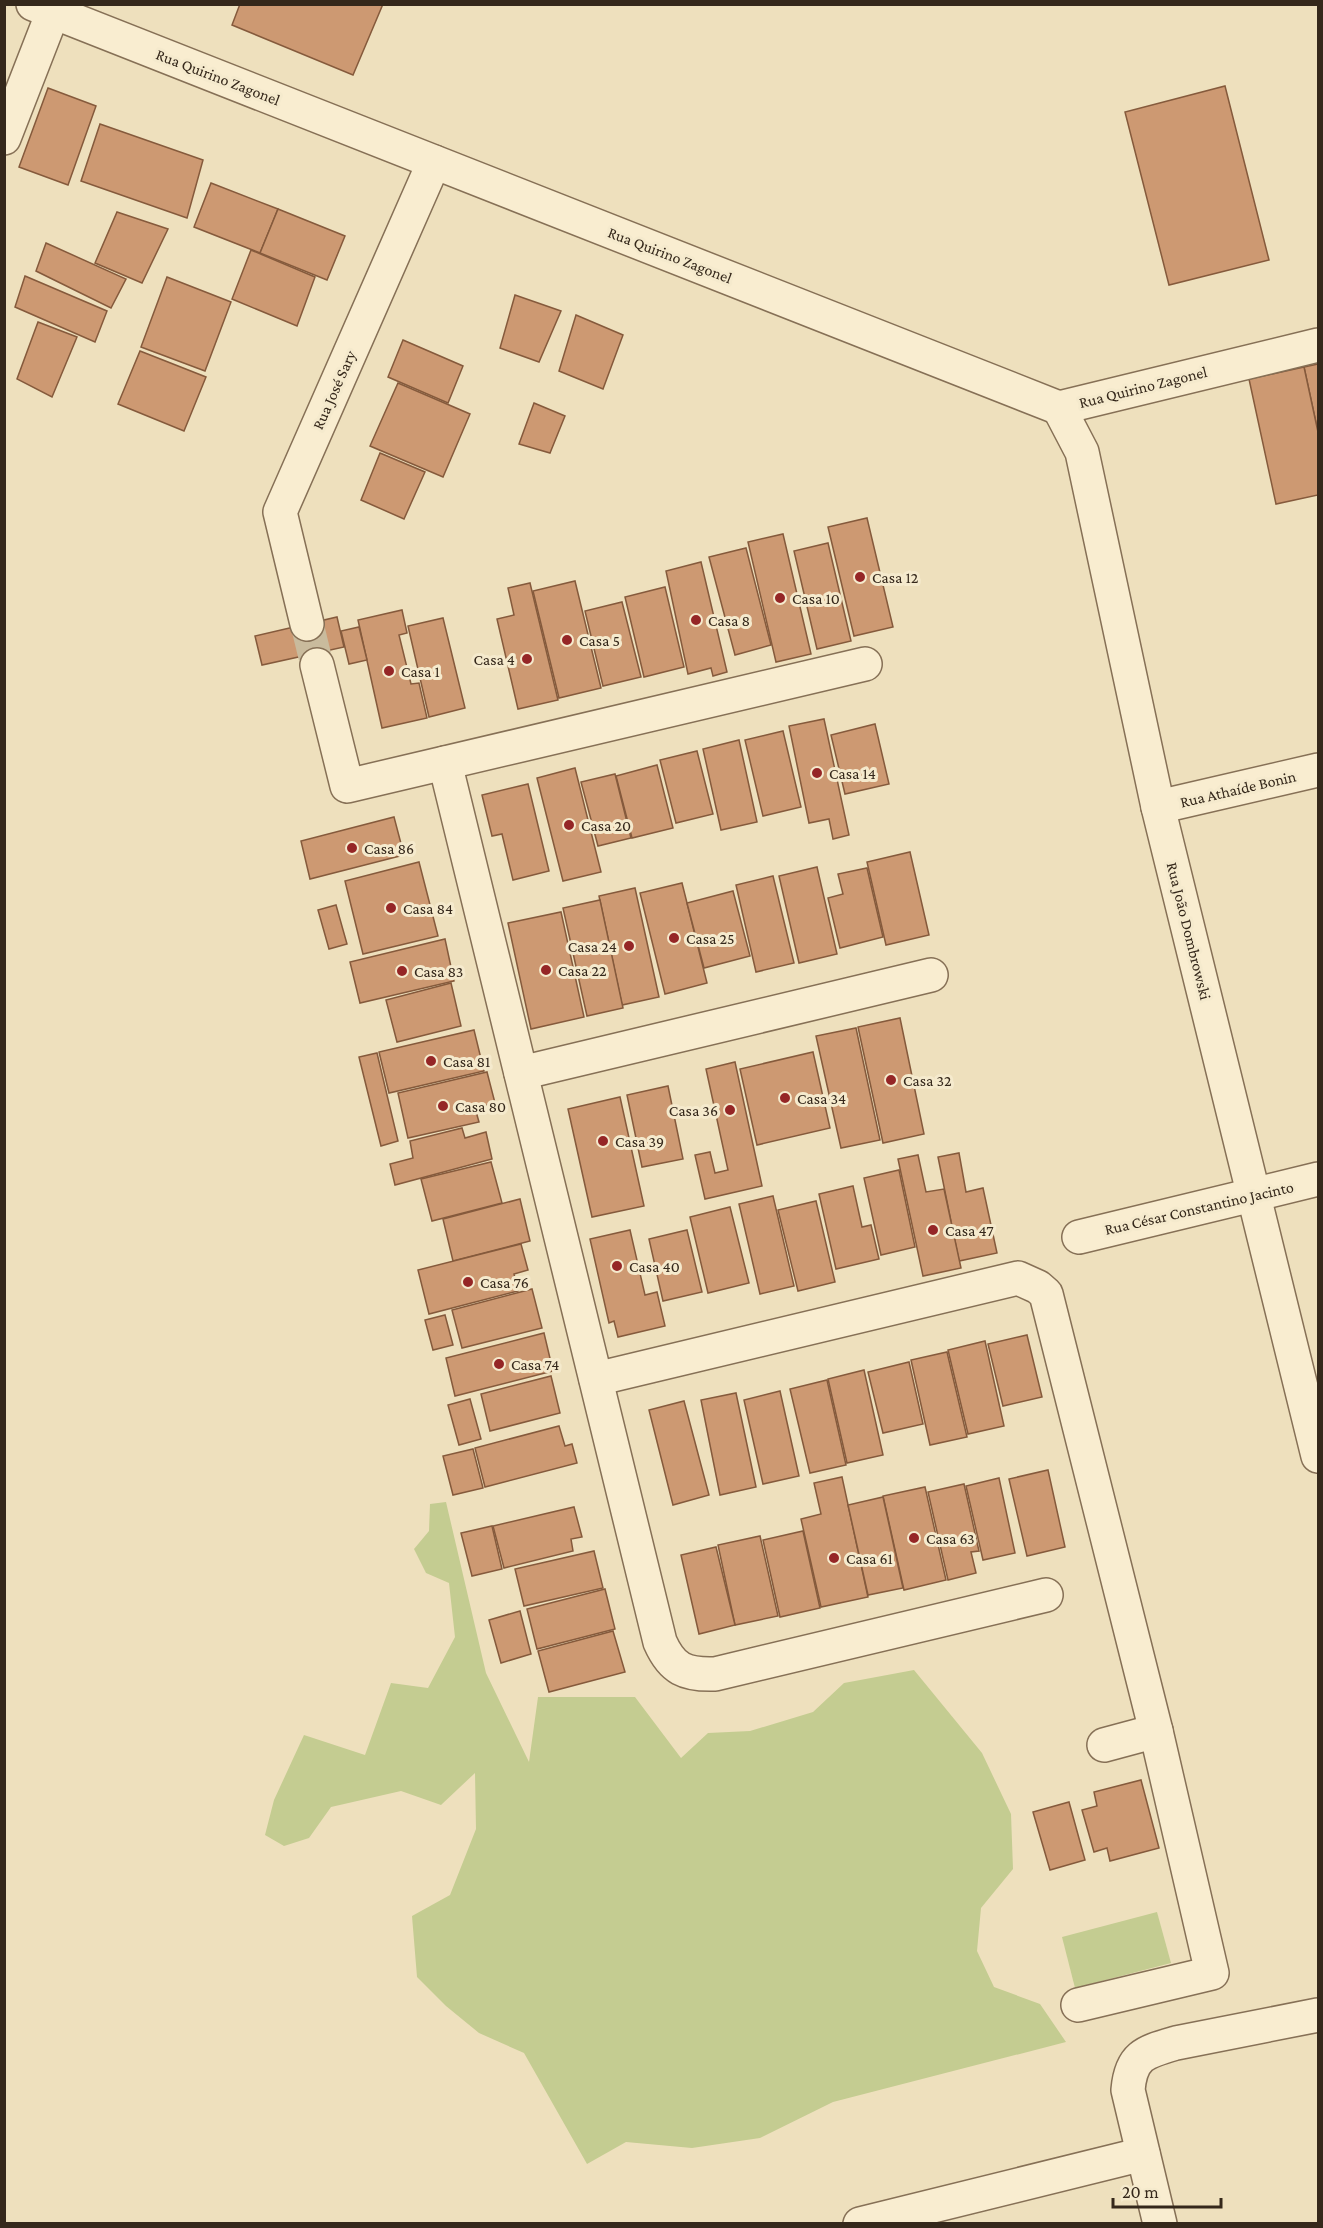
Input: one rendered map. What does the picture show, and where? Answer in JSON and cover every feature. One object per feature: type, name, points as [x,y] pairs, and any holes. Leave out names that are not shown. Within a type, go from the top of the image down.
[{"type":"street","points":[[4,138],[43,8]]},
{"type":"street","name":"Rua Quirino Zagonel","points":[[43,8],[1059,408],[1318,345]]},
{"type":"street","name":"Rua José Sary","points":[[307,624],[280,512],[434,162]]},
{"type":"street","name":"Rua João Dombrowski","points":[[1059,408],[1082,452],[1158,807],[1318,1456]]},
{"type":"street","points":[[317,665],[347,786],[865,664]]},
{"type":"street","points":[[445,763],[660,1642],[668,1660],[682,1670],[700,1675],[715,1674],[1046,1595]]},
{"type":"street","name":"Rua Athaíde Bonin","points":[[1158,807],[1318,770]]},
{"type":"street","points":[[521,1073],[931,975]]},
{"type":"street","name":"Rua César Constantino Jacinto","points":[[1079,1237],[1318,1179]]},
{"type":"street","points":[[596,1379],[1018,1278],[1038,1287],[1046,1294],[1156,1731],[1212,1973],[1078,2005]]},
{"type":"street","points":[[1104,1745],[1156,1731]]},
{"type":"street","points":[[1160,2223],[1128,2090],[1130,2071],[1138,2058],[1153,2049],[1176,2043],[1318,2014]]},
{"type":"street","points":[[860,2223],[1143,2154]]},
{"type":"green space","points":[[446,1502],[486,1673],[529,1762],[538,1697],[635,1697],[681,1758],[708,1733],[750,1731],[813,1712],[844,1683],[914,1670],[982,1753],[1011,1814],[1013,1869],[981,1908],[977,1951],[994,1987],[1040,2004],[1066,2042],[833,2102],[760,2138],[692,2148],[626,2142],[587,2164],[524,2053],[479,2033],[446,2006],[417,1977],[412,1916],[450,1895],[476,1829],[475,1773],[441,1805],[401,1791],[331,1807],[309,1838],[284,1846],[265,1835],[274,1800],[304,1735],[365,1755],[391,1683],[428,1688],[455,1637],[449,1583],[426,1573],[414,1549],[429,1531],[430,1504]]},
{"type":"green space","points":[[1157,1912],[1171,1963],[1075,1988],[1062,1937]]},
{"type":"building","points":[[240,4],[383,4],[353,75],[232,25]]},
{"type":"building","points":[[1225,86],[1269,260],[1169,285],[1125,112]]},
{"type":"building","points":[[48,88],[96,106],[68,185],[19,167]]},
{"type":"building","points":[[100,124],[203,160],[187,218],[81,181]]},
{"type":"building","points":[[211,183],[278,209],[260,253],[194,227]]},
{"type":"building","points":[[278,209],[345,236],[327,280],[260,253]]},
{"type":"building","points":[[117,212],[168,229],[142,283],[95,263]]},
{"type":"building","points":[[46,243],[126,279],[111,308],[36,271]]},
{"type":"building","points":[[251,250],[315,277],[297,326],[232,299]]},
{"type":"building","points":[[25,276],[107,311],[95,342],[15,307]]},
{"type":"building","points":[[167,277],[231,302],[205,371],[141,347]]},
{"type":"building","points":[[515,295],[561,311],[539,362],[500,348]]},
{"type":"building","points":[[576,315],[623,335],[603,389],[559,371]]},
{"type":"building","points":[[38,322],[77,337],[52,397],[17,379]]},
{"type":"building","points":[[403,340],[463,366],[448,403],[388,377]]},
{"type":"building","points":[[140,351],[206,377],[184,431],[118,404]]},
{"type":"building","points":[[1318,364],[1318,432],[1304,367]]},
{"type":"building","points":[[1304,367],[1318,432],[1318,495],[1276,504],[1249,379]]},
{"type":"building","points":[[398,383],[470,414],[443,477],[370,446]]},
{"type":"building","points":[[534,403],[565,416],[550,453],[519,444]]},
{"type":"building","points":[[380,453],[425,472],[404,519],[361,500]]},
{"type":"building","name":"Casa 12","points":[[867,518],[893,627],[854,636],[828,527]]},
{"type":"building","name":"Casa 10","points":[[783,534],[811,654],[776,662],[748,542]]},
{"type":"building","points":[[828,543],[851,641],[817,649],[794,551]]},
{"type":"building","points":[[746,548],[771,645],[735,655],[709,557]]},
{"type":"building","name":"Casa 8","points":[[701,562],[727,672],[713,676],[711,668],[688,674],[666,571]]},
{"type":"building","name":"Casa 5","points":[[575,581],[601,688],[559,698],[533,591]]},
{"type":"building","name":"Casa 4","points":[[530,583],[558,700],[518,709],[497,619],[514,615],[508,588]]},
{"type":"building","points":[[665,587],[684,667],[644,677],[625,597]]},
{"type":"building","points":[[622,602],[641,677],[603,686],[585,611]]},
{"type":"building","name":"Casa 1","points":[[402,610],[407,633],[399,635],[411,684],[419,683],[427,718],[382,728],[358,620]]},
{"type":"building","points":[[337,617],[344,647],[262,665],[255,636]]},
{"type":"building","points":[[443,618],[465,708],[429,717],[408,626]]},
{"type":"building","points":[[359,627],[367,660],[349,664],[341,631]]},
{"type":"building","name":"Casa 14","points":[[824,719],[849,835],[833,839],[829,819],[809,823],[789,726]]},
{"type":"building","points":[[875,724],[889,784],[845,794],[831,735]]},
{"type":"building","points":[[783,731],[801,807],[763,816],[745,740]]},
{"type":"building","points":[[739,740],[757,822],[721,830],[703,749]]},
{"type":"building","points":[[697,751],[713,814],[676,823],[660,760]]},
{"type":"building","points":[[657,765],[673,828],[632,838],[616,776]]},
{"type":"building","name":"Casa 20","points":[[575,768],[601,872],[563,881],[537,778]]},
{"type":"building","points":[[615,774],[631,838],[598,846],[581,782]]},
{"type":"building","points":[[528,784],[549,871],[513,880],[502,834],[492,836],[482,795]]},
{"type":"building","name":"Casa 86","points":[[394,817],[404,855],[310,879],[301,841]]},
{"type":"building","points":[[910,852],[929,935],[886,945],[867,862]]},
{"type":"building","name":"Casa 84","points":[[419,862],[438,936],[363,954],[345,881]]},
{"type":"building","points":[[817,867],[837,954],[799,963],[779,876]]},
{"type":"building","points":[[867,868],[883,937],[840,948],[828,898],[843,894],[838,874]]},
{"type":"building","points":[[773,876],[794,963],[756,972],[736,885]]},
{"type":"building","name":"Casa 25","points":[[682,883],[707,983],[665,994],[640,893]]},
{"type":"building","name":"Casa 24","points":[[635,888],[659,997],[622,1005],[599,896]]},
{"type":"building","points":[[733,891],[750,956],[704,968],[687,903]]},
{"type":"building","points":[[600,900],[623,1008],[587,1016],[563,908]]},
{"type":"building","points":[[336,905],[347,944],[329,949],[318,910]]},
{"type":"building","name":"Casa 22","points":[[561,912],[584,1017],[531,1029],[508,923]]},
{"type":"building","name":"Casa 83","points":[[445,939],[454,981],[360,1003],[350,962]]},
{"type":"building","points":[[451,983],[461,1026],[397,1042],[386,1000]]},
{"type":"building","name":"Casa 32","points":[[900,1018],[924,1134],[883,1143],[858,1027]]},
{"type":"building","points":[[856,1028],[880,1140],[841,1148],[816,1036]]},
{"type":"building","name":"Casa 81","points":[[474,1030],[484,1071],[389,1093],[379,1052]]},
{"type":"building","name":"Casa 34","points":[[813,1052],[830,1128],[757,1145],[740,1069]]},
{"type":"building","points":[[377,1053],[398,1141],[381,1146],[359,1057]]},
{"type":"building","name":"Casa 36","points":[[735,1062],[762,1186],[705,1199],[695,1155],[710,1152],[715,1173],[728,1170],[706,1069]]},
{"type":"building","name":"Casa 80","points":[[487,1072],[495,1103],[475,1108],[479,1122],[408,1138],[398,1093]]},
{"type":"building","points":[[668,1086],[683,1159],[642,1167],[627,1095]]},
{"type":"building","name":"Casa 39","points":[[620,1097],[644,1206],[592,1217],[568,1109]]},
{"type":"building","points":[[462,1128],[465,1138],[486,1132],[492,1159],[395,1185],[390,1164],[413,1158],[410,1141]]},
{"type":"building","points":[[959,1153],[966,1192],[983,1188],[997,1253],[959,1261],[938,1157]]},
{"type":"building","name":"Casa 47","points":[[918,1155],[926,1192],[944,1189],[961,1268],[923,1276],[898,1159]]},
{"type":"building","points":[[491,1162],[502,1203],[432,1221],[421,1179]]},
{"type":"building","points":[[899,1170],[915,1247],[881,1255],[864,1178]]},
{"type":"building","points":[[853,1186],[862,1227],[871,1225],[879,1259],[836,1269],[819,1194]]},
{"type":"building","points":[[773,1196],[794,1286],[760,1294],[739,1204]]},
{"type":"building","points":[[520,1199],[530,1241],[453,1261],[443,1219]]},
{"type":"building","points":[[816,1201],[835,1282],[798,1291],[778,1210]]},
{"type":"building","points":[[730,1207],[749,1283],[708,1293],[690,1217]]},
{"type":"building","name":"Casa 40","points":[[630,1230],[645,1295],[657,1292],[665,1326],[618,1337],[614,1321],[609,1323],[590,1239]]},
{"type":"building","points":[[687,1230],[702,1292],[663,1301],[649,1239]]},
{"type":"building","name":"Casa 76","points":[[521,1244],[528,1270],[514,1274],[518,1291],[429,1314],[418,1270]]},
{"type":"building","points":[[532,1289],[542,1328],[462,1348],[452,1310]]},
{"type":"building","points":[[445,1315],[453,1345],[433,1350],[425,1320]]},
{"type":"building","name":"Casa 74","points":[[544,1333],[553,1371],[455,1396],[446,1358]]},
{"type":"building","points":[[1027,1335],[1042,1397],[1003,1406],[988,1344]]},
{"type":"building","points":[[985,1341],[1004,1426],[968,1434],[948,1350]]},
{"type":"building","points":[[947,1352],[967,1437],[930,1445],[911,1360]]},
{"type":"building","points":[[909,1362],[923,1424],[883,1433],[868,1372]]},
{"type":"building","points":[[864,1370],[883,1455],[847,1463],[828,1379]]},
{"type":"building","points":[[551,1376],[560,1413],[490,1431],[481,1394]]},
{"type":"building","points":[[827,1380],[846,1465],[810,1473],[790,1389]]},
{"type":"building","points":[[780,1391],[799,1476],[763,1484],[744,1400]]},
{"type":"building","points":[[736,1393],[756,1487],[720,1495],[701,1400]]},
{"type":"building","points":[[470,1399],[481,1439],[459,1445],[448,1405]]},
{"type":"building","points":[[684,1401],[709,1495],[673,1505],[649,1410]]},
{"type":"building","points":[[559,1426],[565,1446],[572,1444],[577,1463],[485,1487],[475,1448]]},
{"type":"building","points":[[473,1449],[483,1488],[453,1495],[443,1456]]},
{"type":"building","points":[[1048,1470],[1065,1547],[1027,1556],[1009,1479]]},
{"type":"building","name":"Casa 61","points":[[842,1477],[868,1597],[821,1607],[801,1519],[821,1514],[814,1483]]},
{"type":"building","points":[[999,1478],[1015,1553],[983,1560],[966,1486]]},
{"type":"building","points":[[964,1484],[979,1551],[971,1552],[976,1573],[948,1580],[928,1492]]},
{"type":"building","name":"Casa 63","points":[[925,1487],[946,1580],[904,1590],[883,1496]]},
{"type":"building","points":[[883,1497],[903,1588],[868,1595],[848,1505]]},
{"type":"building","points":[[574,1507],[582,1537],[571,1539],[573,1551],[504,1568],[493,1526]]},
{"type":"building","points":[[492,1526],[502,1569],[472,1576],[461,1533]]},
{"type":"building","points":[[803,1531],[820,1608],[780,1617],[763,1540]]},
{"type":"building","points":[[760,1536],[778,1616],[735,1625],[718,1545]]},
{"type":"building","points":[[716,1547],[735,1625],[699,1634],[681,1555]]},
{"type":"building","points":[[594,1551],[603,1588],[524,1606],[515,1569]]},
{"type":"building","points":[[605,1589],[615,1629],[537,1649],[527,1609]]},
{"type":"building","points":[[520,1611],[531,1654],[501,1663],[489,1620]]},
{"type":"building","points":[[613,1631],[625,1672],[549,1692],[538,1651]]},
{"type":"building","points":[[1141,1780],[1159,1848],[1110,1861],[1107,1848],[1094,1852],[1082,1810],[1097,1806],[1094,1792]]},
{"type":"building","points":[[1069,1802],[1085,1860],[1050,1870],[1033,1812]]},
{"type":"tunnel","points":[[307,624],[317,665]]},
{"type":"place","name":"Casa 12","points":[[860,577]]},
{"type":"place","name":"Casa 10","points":[[780,598]]},
{"type":"place","name":"Casa 8","points":[[696,620]]},
{"type":"place","name":"Casa 5","points":[[567,640]]},
{"type":"place","name":"Casa 4","points":[[527,659]]},
{"type":"place","name":"Casa 1","points":[[389,671]]},
{"type":"place","name":"Casa 14","points":[[817,773]]},
{"type":"place","name":"Casa 20","points":[[569,825]]},
{"type":"place","name":"Casa 86","points":[[352,848]]},
{"type":"place","name":"Casa 84","points":[[391,908]]},
{"type":"place","name":"Casa 25","points":[[674,938]]},
{"type":"place","name":"Casa 24","points":[[629,946]]},
{"type":"place","name":"Casa 22","points":[[546,970]]},
{"type":"place","name":"Casa 83","points":[[402,971]]},
{"type":"place","name":"Casa 81","points":[[431,1061]]},
{"type":"place","name":"Casa 32","points":[[891,1080]]},
{"type":"place","name":"Casa 34","points":[[785,1098]]},
{"type":"place","name":"Casa 80","points":[[443,1106]]},
{"type":"place","name":"Casa 36","points":[[730,1110]]},
{"type":"place","name":"Casa 39","points":[[603,1141]]},
{"type":"place","name":"Casa 47","points":[[933,1230]]},
{"type":"place","name":"Casa 40","points":[[617,1266]]},
{"type":"place","name":"Casa 76","points":[[468,1282]]},
{"type":"place","name":"Casa 74","points":[[499,1364]]},
{"type":"place","name":"Casa 63","points":[[914,1538]]},
{"type":"place","name":"Casa 61","points":[[834,1558]]}]
